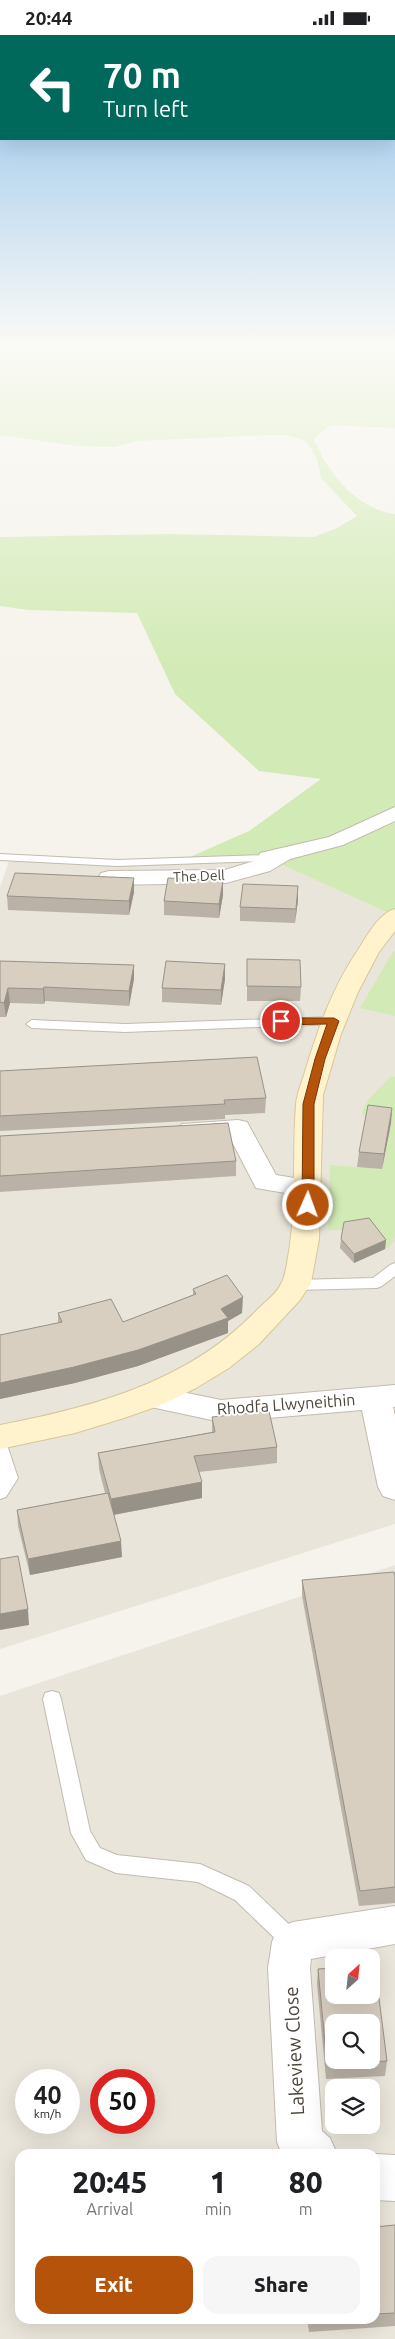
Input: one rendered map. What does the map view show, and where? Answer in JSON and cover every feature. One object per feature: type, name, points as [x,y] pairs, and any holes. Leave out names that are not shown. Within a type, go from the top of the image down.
[{"type":"main road","points":[[0,1437],[104,1413],[192,1377],[227,1354],[266,1321],[295,1285],[306,1239],[309,1188],[309,1104],[320,1059],[352,978],[379,934],[395,916]]},
{"type":"street","name":"The Dell","points":[[109,878],[226,876],[262,866],[276,856],[336,841],[395,813]]},
{"type":"street","points":[[169,1132],[238,1128],[266,1182],[309,1188]]},
{"type":"street","name":"Rhodfa Llwyneithin","points":[[148,1396],[221,1411],[385,1397]]},
{"type":"street","points":[[385,1397],[395,1487]]},
{"type":"street","points":[[292,1942],[395,1925]]},
{"type":"street","name":"Lakeview Close","points":[[292,1942],[289,1968],[300,2142],[308,2149]]},
{"type":"street","points":[[380,2177],[395,2178]]},
{"type":"lane","points":[[0,857],[117,863],[276,856]]},
{"type":"lane","points":[[32,1024],[125,1028],[334,1021]]},
{"type":"lane","points":[[295,1285],[377,1283],[395,1268]]},
{"type":"lane","points":[[0,1448],[10,1478],[0,1493]]},
{"type":"lane","points":[[52,1699],[82,1833],[93,1854],[116,1863],[200,1873],[242,1893],[292,1942]]},
{"type":"shaded area","points":[[10,858],[118,863],[267,858],[395,916],[395,1524],[0,1649],[0,887]]},
{"type":"shaded area","points":[[395,1565],[395,2339],[0,2339],[0,1696]]},
{"type":"green space","points":[[315,456],[322,456],[334,475],[348,491],[365,504],[395,514],[395,916],[267,858],[181,861],[249,831],[321,779],[259,771],[175,694],[137,613],[29,610],[0,606],[0,537],[170,534],[314,537],[337,528],[357,516],[321,478]]},
{"type":"green space","points":[[395,950],[395,1016],[360,1008],[391,955]]},
{"type":"green space","points":[[391,1076],[395,1077],[395,1239],[385,1249],[344,1230],[328,1230],[330,1165],[382,1169],[367,1121],[362,1112],[369,1099]]},
{"type":"building","points":[[15,873],[134,878],[129,901],[7,896]]},
{"type":"building","points":[[168,878],[223,881],[219,904],[164,901]]},
{"type":"building","points":[[243,884],[298,886],[296,909],[240,907]]},
{"type":"building","points":[[247,959],[300,960],[301,987],[247,986]]},
{"type":"building","points":[[0,961],[134,965],[129,991],[44,987],[43,989],[8,988],[4,1003],[0,1002]]},
{"type":"building","points":[[166,961],[225,964],[221,990],[162,988]]},
{"type":"building","points":[[257,1057],[266,1098],[224,1100],[225,1104],[0,1116],[0,1071]]},
{"type":"building","points":[[368,1105],[392,1108],[384,1154],[359,1152]]},
{"type":"building","points":[[228,1123],[236,1161],[0,1176],[0,1136]]},
{"type":"building","points":[[369,1218],[386,1240],[354,1254],[341,1239],[344,1222]]},
{"type":"building","points":[[227,1275],[243,1297],[221,1309],[228,1318],[138,1350],[74,1367],[0,1383],[0,1335],[62,1322],[58,1313],[111,1299],[123,1322],[196,1294],[193,1289]]},
{"type":"building","points":[[269,1411],[277,1447],[194,1456],[202,1482],[111,1499],[98,1453],[215,1432],[212,1417]]},
{"type":"building","points":[[108,1493],[121,1541],[28,1559],[17,1510]]},
{"type":"building","points":[[18,1556],[28,1609],[0,1614],[0,1559]]},
{"type":"building","points":[[394,1572],[395,1887],[360,1891],[302,1580]]},
{"type":"building","points":[[318,1969],[325,1969],[325,2004],[380,2004],[387,2061],[380,2061],[380,2014],[325,2014],[325,2043]]},
{"type":"building","points":[[395,2225],[395,2313],[380,2314],[380,2226]]},
{"type":"route","points":[[281,1021],[334,1021],[320,1059],[309,1104],[308,1205]]}]
